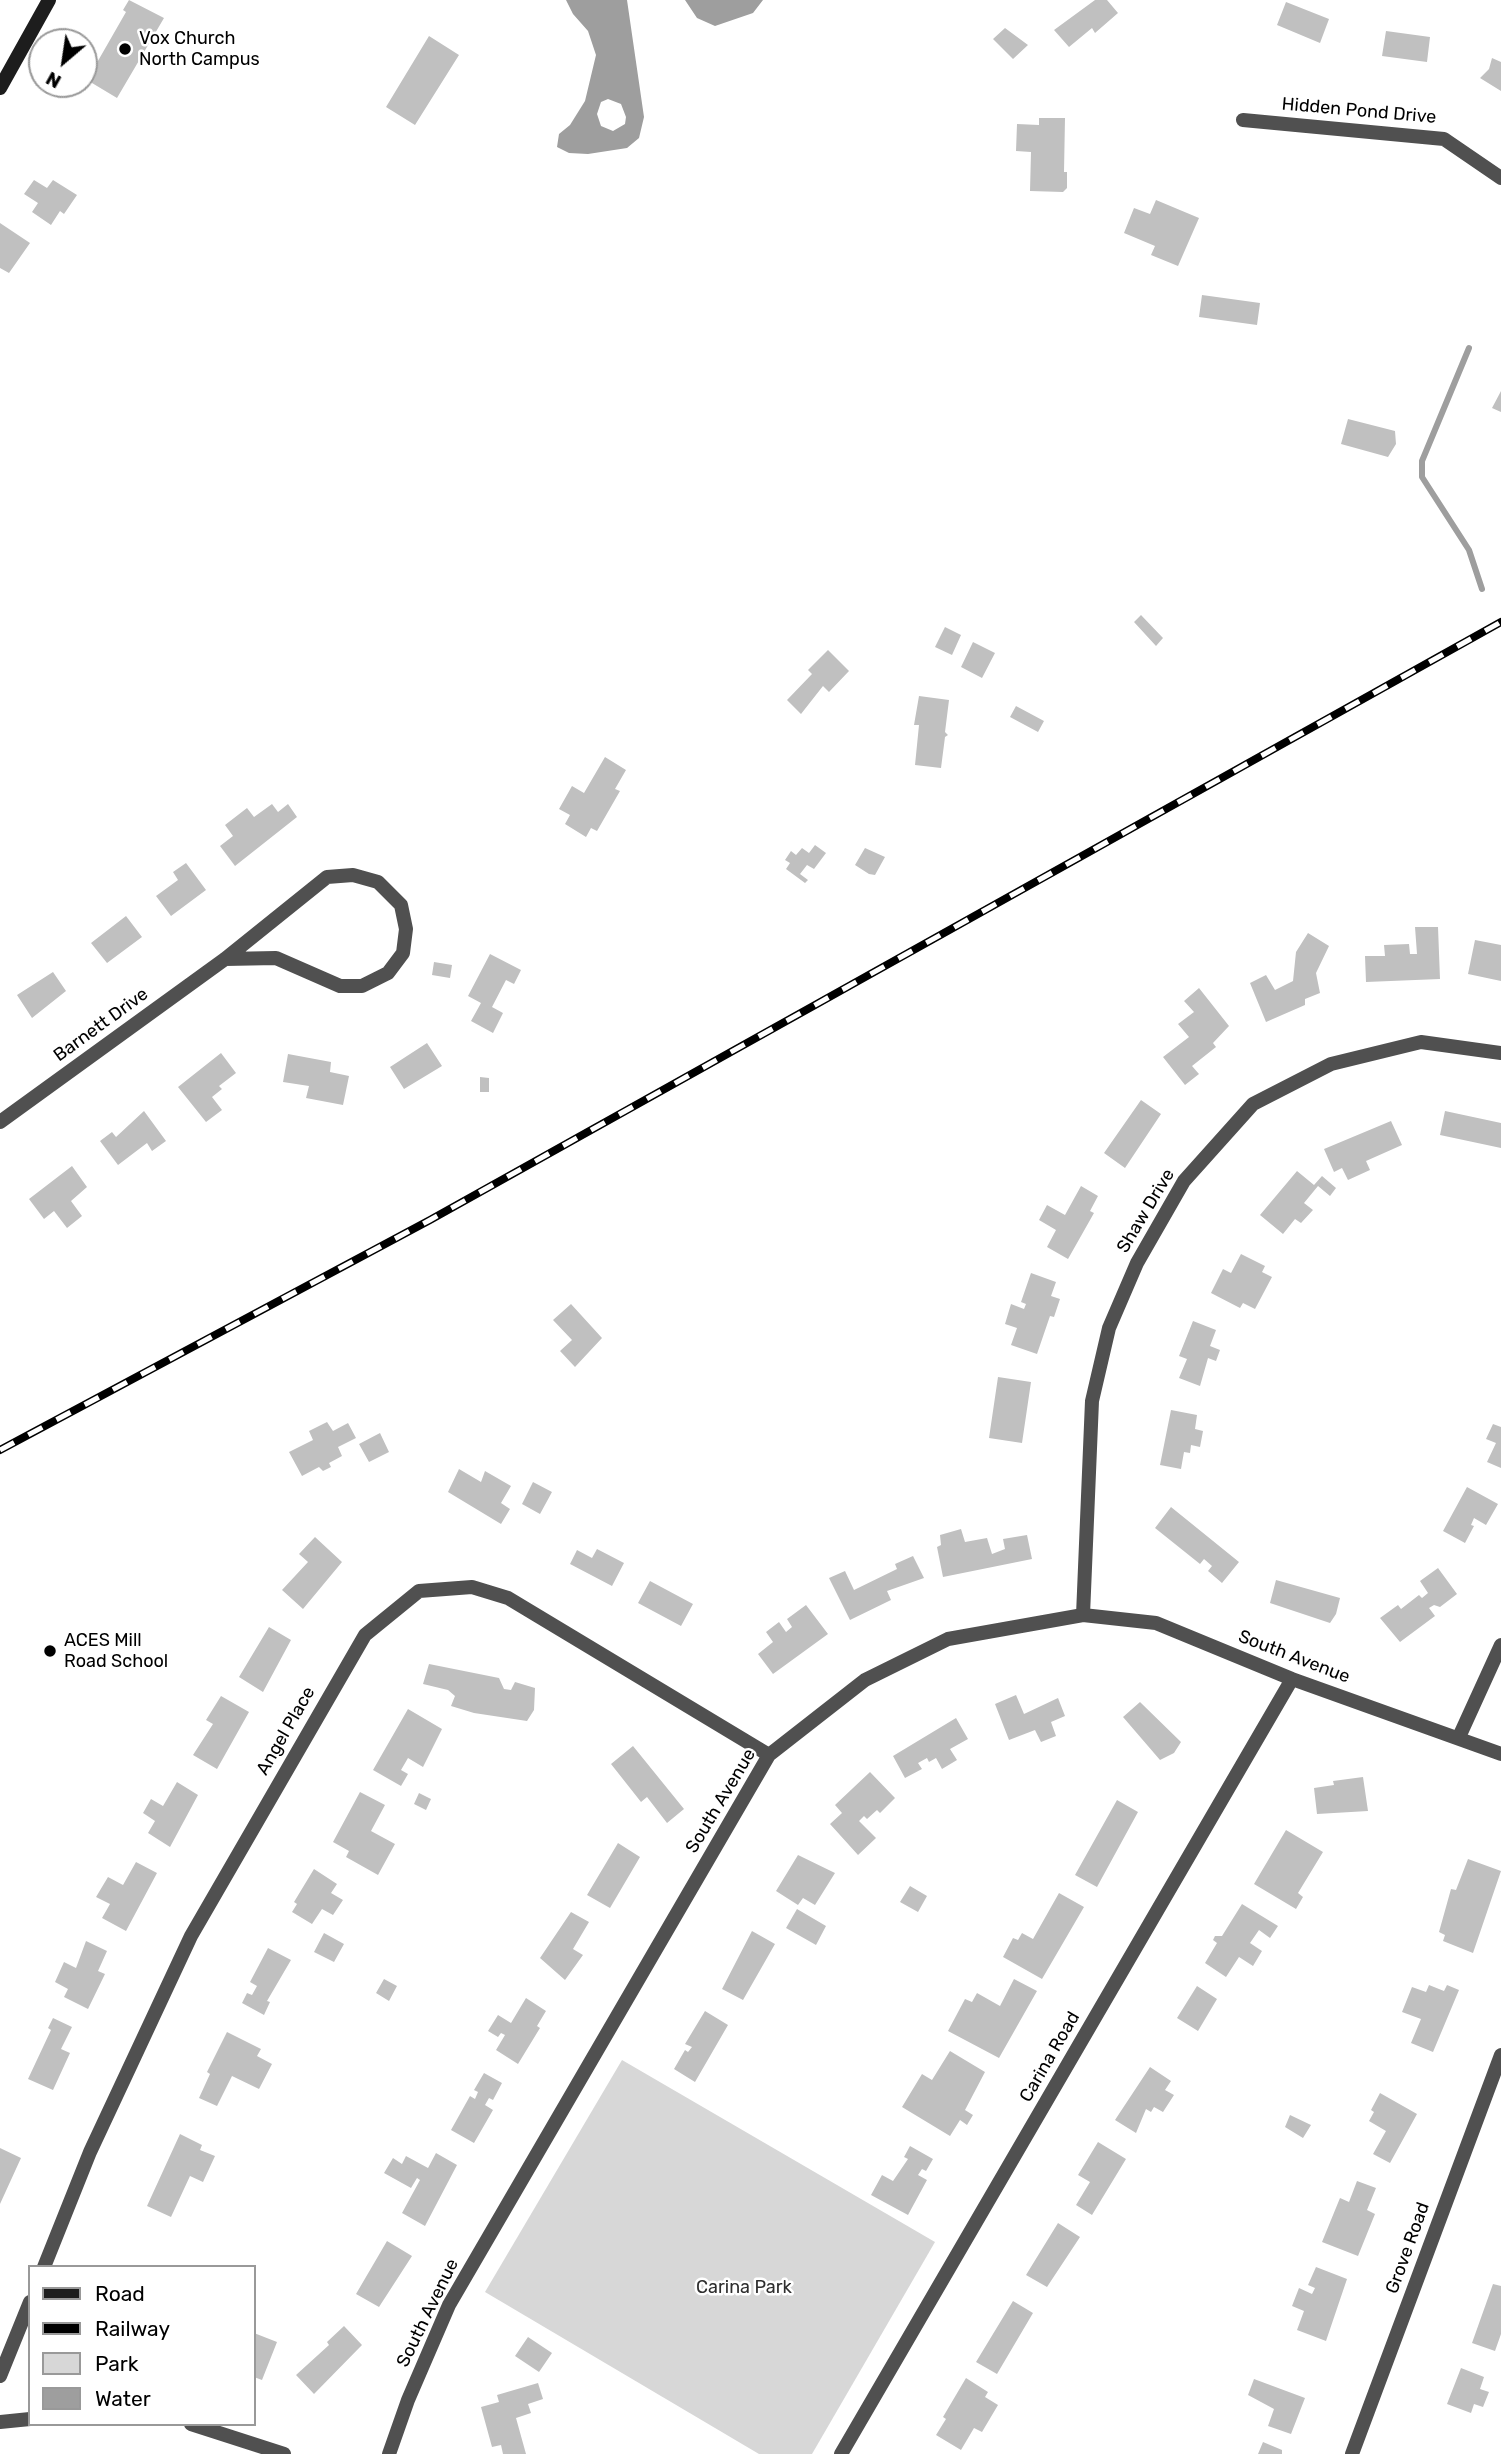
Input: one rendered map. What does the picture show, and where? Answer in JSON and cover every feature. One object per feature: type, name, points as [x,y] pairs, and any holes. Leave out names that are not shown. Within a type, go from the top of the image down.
[{"type":"street","points":[[0,88],[49,0]]},
{"type":"street","name":"Hidden Pond Drive","points":[[1243,120],[1444,139],[1501,178]]},
{"type":"street","name":"Barnett Drive","points":[[0,1122],[225,958],[327,877],[353,875],[379,882],[401,905],[406,929],[403,953],[388,973],[362,986],[340,986],[276,958],[225,958]]},
{"type":"street","name":"Shaw Drive","points":[[1083,1615],[1092,1401],[1109,1328],[1136,1263],[1184,1181],[1253,1104],[1331,1064],[1421,1042],[1501,1053]]},
{"type":"street","name":"Angel Place","points":[[45,2265],[90,2152],[204,1912],[365,1635],[419,1591],[472,1587],[508,1598],[769,1755]]},
{"type":"street","name":"South Avenue","points":[[389,2454],[408,2400],[449,2305],[769,1755],[865,1680],[948,1639],[1083,1615],[1156,1623],[1292,1679],[1460,1737],[1501,1754]]},
{"type":"street","points":[[1460,1737],[1501,1645]]},
{"type":"street","name":"Carina Road","points":[[841,2454],[1292,1679]]},
{"type":"street","name":"Grove Road","points":[[1352,2454],[1501,2055]]},
{"type":"street","points":[[0,2376],[28,2307]]},
{"type":"street","points":[[0,2422],[28,2418]]},
{"type":"street","points":[[197,2426],[284,2454]]},
{"type":"green space","name":"Carina Park","points":[[622,2060],[935,2242],[812,2454],[759,2454],[485,2292]]},
{"type":"water","points":[[566,0],[627,0],[644,117],[639,138],[627,148],[588,154],[569,153],[557,147],[559,134],[570,125],[585,101],[596,55],[588,31],[573,14]],"holes":[[[608,99],[621,104],[626,117],[625,124],[613,131],[601,126],[597,114],[601,102]]]},
{"type":"water","points":[[685,0],[763,0],[753,13],[715,26],[697,18]]},
{"type":"building","name":"Vox Church North Campus","points":[[129,0],[164,18],[117,98],[98,87],[98,61],[126,12],[123,10]]},
{"type":"building","points":[[1095,0],[1107,0],[1118,13],[1095,33],[1092,28],[1069,47],[1054,30]]},
{"type":"building","points":[[1286,2],[1329,19],[1320,43],[1277,25]]},
{"type":"building","points":[[1005,28],[1028,45],[1013,59],[993,39]]},
{"type":"building","points":[[1386,31],[1430,37],[1427,62],[1382,56]]},
{"type":"building","points":[[429,36],[459,55],[415,125],[386,107]]},
{"type":"building","points":[[1492,58],[1501,62],[1501,91],[1480,78],[1489,69]]},
{"type":"building","points":[[1039,118],[1065,118],[1064,172],[1067,172],[1067,188],[1063,192],[1030,191],[1031,152],[1016,151],[1017,124],[1039,125]]},
{"type":"building","points":[[34,180],[47,188],[53,180],[77,195],[64,214],[60,211],[51,225],[32,212],[38,203],[24,194]]},
{"type":"building","points":[[1156,200],[1199,218],[1178,266],[1151,255],[1155,246],[1124,233],[1134,208],[1150,214]]},
{"type":"building","points":[[0,223],[30,243],[9,273],[0,268]]},
{"type":"building","points":[[1202,295],[1260,303],[1257,325],[1199,317]]},
{"type":"building","points":[[1501,391],[1501,412],[1492,408]]},
{"type":"building","points":[[1348,419],[1395,431],[1396,444],[1388,457],[1341,444]]},
{"type":"building","points":[[1141,615],[1163,638],[1156,646],[1134,622]]},
{"type":"building","points":[[945,627],[961,635],[952,655],[935,647]]},
{"type":"building","points":[[973,642],[995,653],[982,678],[961,667]]},
{"type":"building","points":[[828,650],[849,671],[829,692],[823,686],[801,714],[787,700],[812,674],[808,670]]},
{"type":"building","points":[[919,696],[949,700],[945,732],[948,735],[945,737],[941,768],[915,765],[919,725],[914,725]]},
{"type":"building","points":[[1016,706],[1044,721],[1038,732],[1010,717]]},
{"type":"building","points":[[605,757],[626,770],[615,789],[620,791],[597,831],[591,828],[586,837],[565,824],[570,815],[559,809],[572,786],[584,793]]},
{"type":"building","points":[[272,804],[278,812],[288,804],[297,817],[235,866],[220,846],[233,836],[225,825],[247,808],[254,817]]},
{"type":"building","points":[[815,845],[826,853],[814,869],[807,865],[800,874],[808,880],[805,883],[786,869],[790,863],[785,860],[791,851],[796,855],[802,848],[809,853]]},
{"type":"building","points":[[865,848],[885,857],[875,875],[855,865]]},
{"type":"building","points":[[186,863],[206,890],[171,916],[156,896],[178,880],[173,872]]},
{"type":"building","points":[[126,916],[142,937],[107,963],[91,943]]},
{"type":"building","points":[[1415,927],[1438,927],[1440,979],[1366,982],[1365,956],[1385,956],[1384,945],[1409,944],[1410,954],[1417,954]]},
{"type":"building","points":[[1308,933],[1329,946],[1316,973],[1320,993],[1305,999],[1305,1005],[1266,1022],[1250,983],[1266,975],[1275,990],[1293,981],[1296,952]]},
{"type":"building","points":[[1475,940],[1501,945],[1501,981],[1468,974]]},
{"type":"building","points":[[490,954],[521,970],[514,984],[506,980],[492,1007],[503,1013],[493,1033],[471,1021],[481,1003],[468,996]]},
{"type":"building","points":[[434,962],[452,965],[450,978],[432,975]]},
{"type":"building","points":[[53,972],[66,991],[32,1018],[17,995]]},
{"type":"building","points":[[1199,988],[1229,1026],[1213,1043],[1216,1047],[1192,1066],[1199,1074],[1185,1085],[1163,1057],[1189,1037],[1178,1024],[1194,1012],[1184,1001]]},
{"type":"building","points":[[427,1043],[442,1066],[404,1089],[390,1067]]},
{"type":"building","points":[[221,1053],[236,1073],[219,1086],[222,1089],[212,1097],[222,1110],[206,1122],[178,1087]]},
{"type":"building","points":[[288,1054],[331,1062],[330,1072],[349,1076],[343,1105],[306,1098],[309,1086],[283,1082]]},
{"type":"building","points":[[480,1077],[489,1078],[489,1092],[480,1092]]},
{"type":"building","points":[[1141,1100],[1161,1114],[1125,1168],[1104,1153]]},
{"type":"building","points":[[144,1111],[166,1141],[152,1151],[147,1143],[118,1165],[100,1141],[112,1132],[116,1137]]},
{"type":"building","points":[[1445,1111],[1501,1123],[1501,1148],[1440,1135]]},
{"type":"building","points":[[1391,1121],[1402,1145],[1366,1161],[1370,1170],[1348,1180],[1342,1168],[1334,1172],[1324,1149]]},
{"type":"building","points":[[72,1166],[87,1187],[71,1201],[82,1216],[67,1228],[54,1211],[44,1219],[29,1199]]},
{"type":"building","points":[[1297,1171],[1314,1185],[1322,1176],[1336,1188],[1330,1196],[1318,1186],[1304,1203],[1313,1210],[1301,1223],[1295,1219],[1283,1234],[1260,1215]]},
{"type":"building","points":[[1081,1186],[1098,1196],[1090,1211],[1094,1213],[1068,1259],[1047,1247],[1056,1230],[1039,1220],[1047,1205],[1065,1215]]},
{"type":"building","points":[[1241,1254],[1265,1266],[1262,1272],[1272,1277],[1255,1309],[1243,1303],[1240,1308],[1211,1293],[1223,1269],[1231,1273]]},
{"type":"building","points":[[1031,1273],[1056,1282],[1051,1296],[1060,1299],[1054,1317],[1050,1316],[1037,1354],[1011,1345],[1017,1328],[1005,1324],[1011,1304],[1024,1309],[1026,1304],[1021,1302]]},
{"type":"building","points":[[571,1304],[602,1338],[575,1367],[560,1351],[572,1340],[553,1320]]},
{"type":"building","points":[[1193,1321],[1216,1330],[1210,1346],[1220,1350],[1216,1361],[1208,1358],[1200,1386],[1179,1378],[1187,1359],[1179,1356]]},
{"type":"building","points":[[998,1377],[1031,1382],[1022,1443],[989,1438]]},
{"type":"building","points":[[1171,1410],[1197,1415],[1195,1429],[1203,1431],[1200,1447],[1191,1445],[1190,1453],[1184,1452],[1181,1469],[1160,1465]]},
{"type":"building","points":[[327,1422],[333,1431],[348,1423],[356,1438],[338,1447],[342,1456],[329,1463],[331,1467],[323,1471],[319,1467],[302,1476],[289,1452],[313,1440],[309,1431]]},
{"type":"building","points":[[1493,1424],[1501,1427],[1501,1468],[1487,1462],[1496,1443],[1486,1439]]},
{"type":"building","points":[[380,1433],[389,1452],[369,1462],[359,1444]]},
{"type":"building","points":[[459,1469],[481,1482],[485,1471],[511,1486],[501,1503],[510,1509],[501,1524],[448,1492]]},
{"type":"building","points":[[533,1482],[552,1492],[540,1514],[522,1504]]},
{"type":"building","points":[[1467,1487],[1498,1504],[1486,1525],[1474,1518],[1471,1525],[1474,1526],[1465,1543],[1443,1531]]},
{"type":"building","points":[[1171,1507],[1239,1562],[1222,1583],[1208,1571],[1212,1566],[1204,1559],[1200,1564],[1155,1528]]},
{"type":"building","points":[[961,1529],[965,1542],[987,1538],[992,1554],[1005,1549],[1003,1539],[1027,1535],[1032,1559],[943,1577],[937,1547],[941,1545],[940,1535]]},
{"type":"building","points":[[315,1537],[342,1562],[303,1609],[282,1590],[308,1562],[299,1554]]},
{"type":"building","points":[[597,1549],[624,1563],[612,1586],[570,1564],[577,1550],[592,1558]]},
{"type":"building","points":[[913,1556],[924,1578],[887,1591],[891,1600],[850,1620],[829,1578],[845,1571],[854,1590],[897,1569],[895,1564]]},
{"type":"building","points":[[1438,1568],[1457,1594],[1440,1607],[1434,1605],[1429,1608],[1435,1616],[1400,1642],[1380,1618],[1398,1605],[1401,1609],[1419,1595],[1422,1598],[1428,1593],[1420,1581]]},
{"type":"building","points":[[1276,1580],[1340,1598],[1336,1614],[1330,1623],[1270,1603]]},
{"type":"building","points":[[650,1581],[693,1604],[681,1626],[638,1603]]},
{"type":"building","points":[[806,1605],[828,1634],[773,1674],[758,1654],[773,1642],[766,1632],[779,1622],[786,1632],[792,1627],[787,1619]]},
{"type":"building","points":[[269,1627],[291,1640],[263,1692],[239,1677]]},
{"type":"building","points":[[429,1664],[499,1678],[504,1689],[511,1690],[515,1682],[535,1688],[534,1710],[527,1721],[474,1713],[451,1706],[455,1696],[448,1690],[423,1684]]},
{"type":"building","points":[[1016,1695],[1024,1714],[1058,1698],[1065,1716],[1051,1722],[1056,1736],[1041,1742],[1035,1730],[1009,1740],[995,1704]]},
{"type":"building","points":[[221,1696],[249,1712],[217,1769],[193,1755],[213,1724],[206,1720]]},
{"type":"building","points":[[1140,1702],[1181,1742],[1174,1753],[1160,1760],[1123,1717]]},
{"type":"building","points":[[408,1709],[442,1729],[423,1767],[408,1758],[401,1770],[408,1774],[401,1786],[373,1770]]},
{"type":"building","points":[[956,1718],[968,1739],[950,1749],[957,1760],[942,1769],[936,1758],[929,1762],[927,1758],[918,1763],[922,1769],[905,1778],[893,1756]]},
{"type":"building","points":[[633,1746],[684,1809],[667,1823],[647,1797],[641,1802],[611,1764]]},
{"type":"building","points":[[870,1772],[895,1798],[880,1813],[877,1810],[867,1819],[864,1816],[859,1821],[876,1838],[858,1855],[830,1824],[842,1813],[835,1805]]},
{"type":"building","points":[[1363,1777],[1368,1811],[1317,1814],[1314,1788],[1334,1785],[1333,1781]]},
{"type":"building","points":[[177,1782],[198,1795],[170,1847],[148,1833],[155,1821],[143,1813],[151,1799],[163,1806]]},
{"type":"building","points":[[360,1792],[385,1805],[371,1831],[395,1844],[378,1875],[346,1857],[349,1851],[333,1842]]},
{"type":"building","points":[[419,1793],[431,1799],[426,1810],[414,1804]]},
{"type":"building","points":[[1117,1800],[1138,1812],[1097,1887],[1075,1875]]},
{"type":"building","points":[[1286,1830],[1323,1852],[1298,1893],[1303,1897],[1296,1909],[1254,1884]]},
{"type":"building","points":[[618,1843],[640,1857],[610,1908],[587,1895]]},
{"type":"building","points":[[798,1855],[835,1873],[815,1905],[803,1898],[798,1905],[776,1891]]},
{"type":"building","points":[[1468,1859],[1501,1871],[1473,1953],[1443,1941],[1445,1935],[1439,1932],[1451,1889],[1456,1890]]},
{"type":"building","points":[[136,1862],[157,1873],[126,1931],[102,1918],[110,1904],[96,1897],[108,1877],[123,1885]]},
{"type":"building","points":[[314,1869],[337,1884],[331,1893],[343,1900],[333,1915],[322,1909],[312,1924],[292,1912],[297,1904],[294,1902]]},
{"type":"building","points":[[910,1886],[927,1896],[918,1912],[900,1902]]},
{"type":"building","points":[[1059,1893],[1084,1907],[1042,1979],[1003,1957],[1013,1938],[1018,1940],[1022,1933],[1033,1939]]},
{"type":"building","points":[[1242,1904],[1278,1926],[1270,1938],[1259,1930],[1250,1943],[1262,1951],[1253,1966],[1239,1957],[1226,1977],[1205,1963],[1217,1943],[1213,1940],[1215,1936],[1222,1936]]},
{"type":"building","points":[[797,1909],[826,1926],[816,1945],[786,1928]]},
{"type":"building","points":[[571,1912],[589,1922],[573,1949],[583,1955],[565,1980],[540,1958]]},
{"type":"building","points":[[752,1931],[775,1944],[743,2000],[722,1989]]},
{"type":"building","points":[[324,1933],[344,1944],[334,1962],[314,1952]]},
{"type":"building","points":[[86,1941],[107,1951],[98,1971],[105,1974],[88,2009],[64,1997],[68,1989],[55,1982],[64,1962],[76,1968]]},
{"type":"building","points":[[268,1948],[291,1960],[267,2001],[270,2002],[264,2015],[242,2003],[247,1993],[252,1995],[257,1986],[250,1982]]},
{"type":"building","points":[[384,1979],[397,1986],[389,2001],[376,1993]]},
{"type":"building","points":[[1014,1979],[1037,1991],[999,2058],[948,2031],[965,1999],[972,2002],[977,1993],[1000,2006]]},
{"type":"building","points":[[1429,1985],[1444,1991],[1447,1985],[1459,1990],[1433,2052],[1411,2043],[1421,2019],[1402,2012],[1412,1987],[1426,1992]]},
{"type":"building","points":[[1197,1986],[1217,1999],[1198,2031],[1177,2018]]},
{"type":"building","points":[[526,1998],[546,2011],[537,2026],[540,2028],[518,2064],[496,2050],[505,2035],[501,2033],[498,2037],[488,2031],[498,2015],[511,2023]]},
{"type":"building","points":[[705,2011],[728,2025],[695,2082],[674,2069],[685,2050],[688,2052],[692,2047],[685,2044]]},
{"type":"building","points":[[53,2018],[72,2027],[61,2049],[70,2053],[53,2090],[28,2079],[51,2030],[48,2028]]},
{"type":"building","points":[[227,2032],[261,2049],[257,2056],[272,2064],[259,2089],[232,2076],[217,2106],[199,2098],[210,2074],[207,2072]]},
{"type":"building","points":[[950,2051],[985,2072],[965,2110],[973,2115],[967,2125],[960,2120],[950,2136],[902,2107],[922,2074],[932,2080]]},
{"type":"building","points":[[1150,2067],[1171,2081],[1165,2090],[1174,2095],[1163,2112],[1154,2107],[1151,2112],[1146,2109],[1136,2133],[1115,2120]]},
{"type":"building","points":[[484,2073],[502,2083],[493,2100],[489,2098],[485,2105],[493,2110],[474,2143],[451,2130],[470,2096],[475,2099],[478,2092],[474,2090]]},
{"type":"building","points":[[1380,2093],[1417,2114],[1390,2163],[1373,2154],[1386,2131],[1369,2121],[1374,2112],[1371,2110]]},
{"type":"building","points":[[1290,2115],[1311,2125],[1303,2138],[1285,2127]]},
{"type":"building","points":[[180,2134],[202,2145],[200,2150],[215,2156],[203,2182],[190,2176],[171,2217],[147,2206]]},
{"type":"building","points":[[1098,2142],[1126,2159],[1092,2215],[1076,2205],[1090,2182],[1078,2175]]},
{"type":"building","points":[[910,2146],[933,2159],[926,2171],[922,2169],[918,2175],[927,2180],[908,2215],[871,2195],[882,2175],[893,2181],[908,2159],[904,2157]]},
{"type":"building","points":[[0,2148],[21,2158],[0,2204]]},
{"type":"building","points":[[436,2153],[457,2165],[425,2226],[402,2213],[420,2180],[417,2178],[411,2188],[384,2173],[393,2158],[402,2164],[406,2156],[428,2168]]},
{"type":"building","points":[[1357,2181],[1376,2188],[1367,2210],[1375,2214],[1358,2256],[1322,2242],[1340,2198],[1349,2202]]},
{"type":"building","points":[[1058,2223],[1080,2237],[1047,2287],[1026,2275]]},
{"type":"building","points":[[387,2241],[412,2256],[379,2307],[356,2294]]},
{"type":"building","points":[[1316,2267],[1347,2279],[1326,2341],[1297,2330],[1304,2311],[1292,2306],[1299,2288],[1312,2294],[1315,2288],[1308,2285]]},
{"type":"building","points":[[1493,2284],[1501,2286],[1501,2334],[1495,2351],[1472,2343]]},
{"type":"building","points":[[1013,2301],[1033,2313],[997,2374],[976,2362]]},
{"type":"building","points":[[344,2326],[362,2345],[314,2394],[296,2375],[329,2345],[327,2342]]},
{"type":"building","points":[[256,2334],[277,2342],[262,2380],[256,2378]]},
{"type":"building","points":[[528,2337],[552,2353],[539,2372],[515,2356]]},
{"type":"building","points":[[1461,2368],[1484,2377],[1480,2389],[1489,2392],[1483,2407],[1474,2404],[1471,2413],[1447,2404]]},
{"type":"building","points":[[966,2378],[988,2392],[985,2397],[998,2405],[982,2432],[974,2428],[961,2450],[936,2435],[946,2419],[943,2417]]},
{"type":"building","points":[[1254,2379],[1305,2398],[1291,2434],[1268,2426],[1274,2409],[1248,2395]]},
{"type":"building","points":[[538,2383],[543,2399],[528,2404],[531,2413],[516,2418],[526,2454],[503,2454],[501,2445],[492,2447],[481,2407],[499,2402],[497,2395]]},
{"type":"building","points":[[1263,2442],[1282,2450],[1282,2454],[1258,2454]]},
{"type":"waterway","points":[[1469,348],[1422,461],[1422,477],[1469,550],[1482,589]]},
{"type":"railway","points":[[0,1450],[430,1220],[1501,622]]},
{"type":"place","name":"Vox Church North Campus","points":[[125,49]]},
{"type":"place","name":"ACES Mill Road School","points":[[50,1651]]}]
